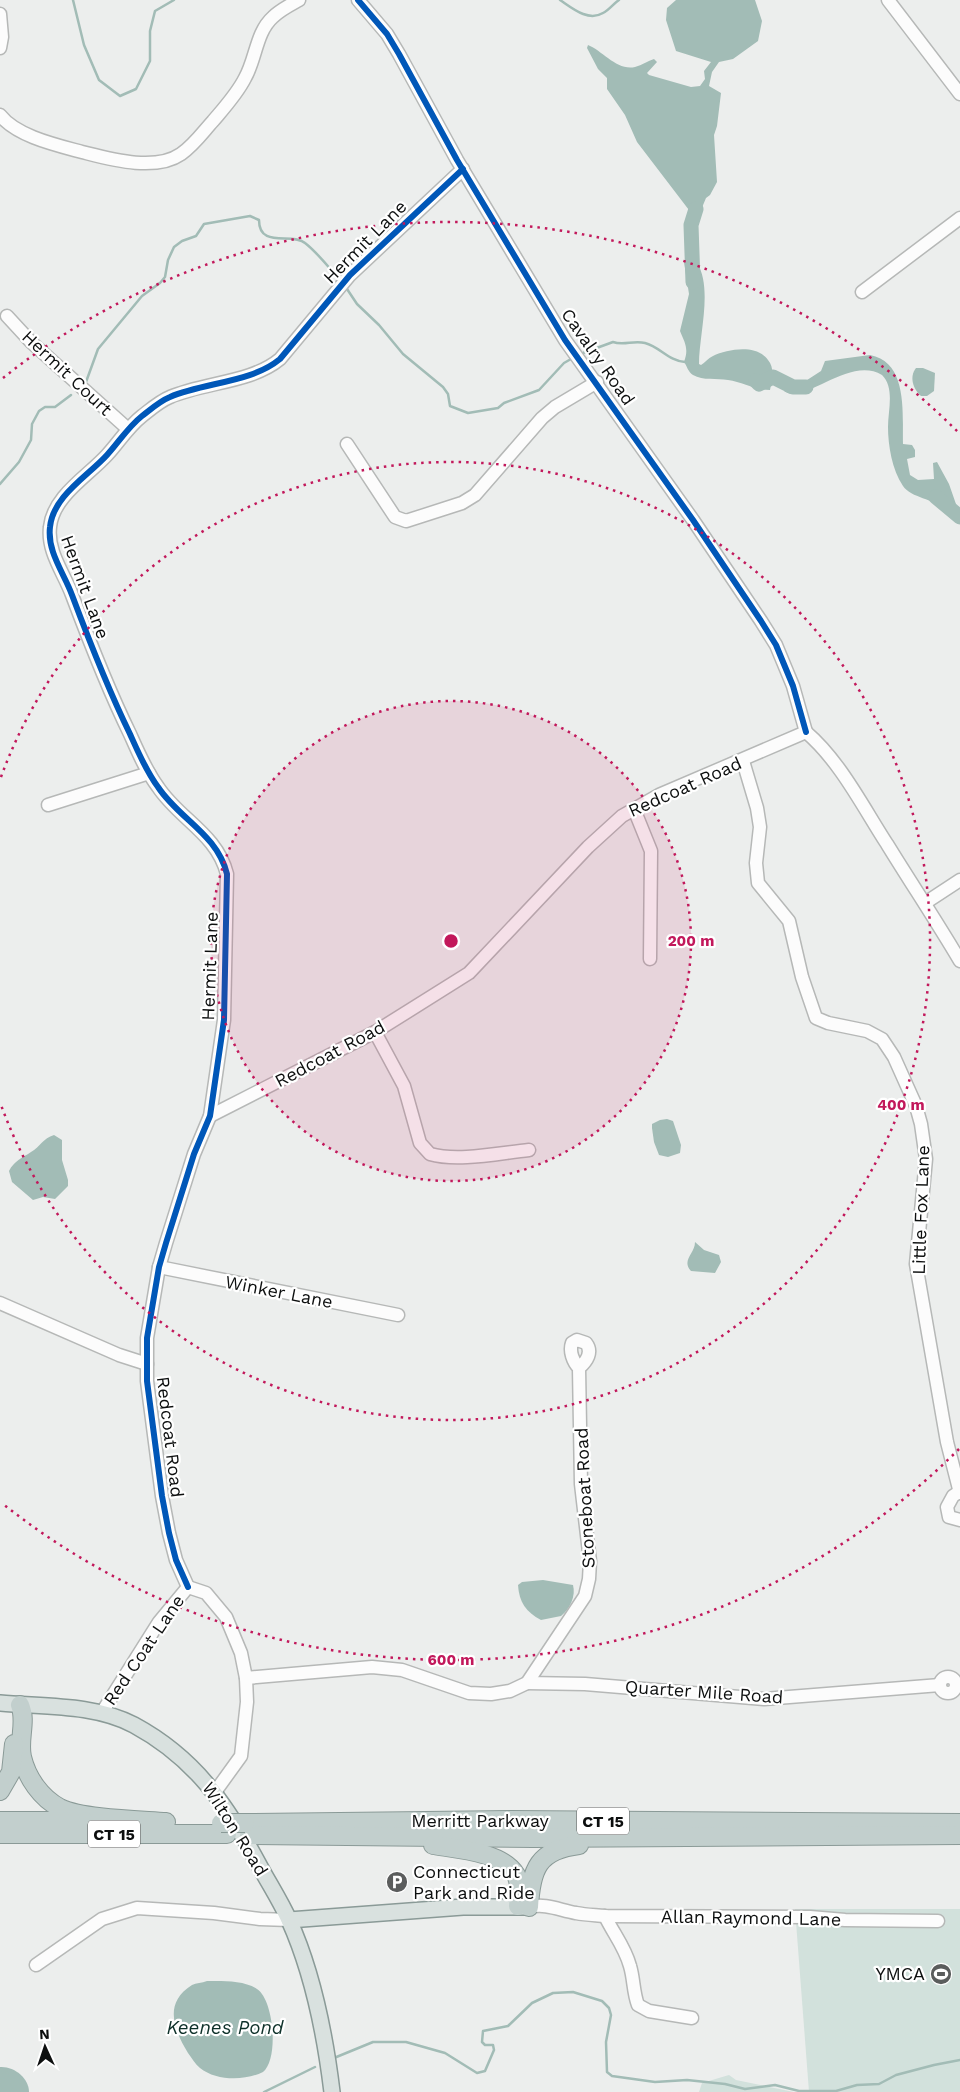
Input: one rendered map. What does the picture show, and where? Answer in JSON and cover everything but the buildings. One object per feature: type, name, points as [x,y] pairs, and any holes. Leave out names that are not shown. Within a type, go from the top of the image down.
[{"type":"highway","points":[[0,1791],[11,1772],[16,1717],[20,1704]]},
{"type":"highway","points":[[20,1704],[23,1718],[21,1753],[25,1768],[45,1797],[61,1808],[79,1813],[166,1822]]},
{"type":"highway","name":"Merritt Parkway","points":[[0,1820],[166,1822],[224,1829]]},
{"type":"highway","name":"Merritt Parkway","points":[[0,1834],[247,1829],[512,1820],[960,1823]]},
{"type":"highway","name":"Merritt Parkway","points":[[247,1829],[348,1836],[533,1838],[960,1835]]},
{"type":"highway","points":[[348,1836],[416,1842],[493,1857],[508,1865],[517,1876],[523,1907]]},
{"type":"highway","points":[[523,1907],[533,1873],[540,1861],[551,1851],[568,1846],[602,1842],[736,1837]]},
{"type":"main road","name":"Wilton Road","points":[[0,1703],[82,1709],[132,1724],[165,1744],[195,1769],[215,1792],[250,1849],[289,1920],[312,1986],[332,2092]]},
{"type":"main road","name":"Allan Raymond Lane","points":[[289,1920],[454,1908],[523,1907]]},
{"type":"street","points":[[0,115],[6,123],[19,131],[72,149],[121,162],[157,162],[180,155],[195,142],[229,102],[245,78],[262,30],[273,16],[298,0]]},
{"type":"street","name":"Cavalry Road","points":[[358,0],[387,34],[463,169],[565,340],[694,520],[776,645],[793,686],[806,732]]},
{"type":"street","points":[[888,0],[960,94]]},
{"type":"street","points":[[0,14],[2,37],[0,48]]},
{"type":"street","name":"Hermit Lane","points":[[210,1116],[224,1020],[227,874],[224,861],[213,843],[169,801],[149,773],[99,668],[71,592],[50,546],[52,518],[64,497],[107,455],[128,429],[149,411],[170,397],[255,373],[271,366],[280,359],[350,275],[463,169]]},
{"type":"street","points":[[862,292],[960,218]]},
{"type":"street","name":"Hermit Court","points":[[7,316],[31,342],[128,429]]},
{"type":"street","points":[[347,444],[396,517],[406,521],[462,504],[475,495],[542,418],[555,407],[596,382]]},
{"type":"street","points":[[806,732],[820,744],[863,805],[925,902],[960,962]]},
{"type":"street","name":"Redcoat Road","points":[[188,1587],[176,1560],[167,1524],[147,1364],[150,1314],[159,1267],[194,1154],[210,1116],[375,1032],[470,973],[588,846],[608,827],[634,809],[658,795],[743,761],[806,732]]},
{"type":"street","name":"Little Fox Lane","points":[[743,761],[757,808],[760,827],[756,864],[758,882],[789,921],[802,977],[816,1018],[828,1023],[867,1031],[882,1039],[894,1057],[918,1115],[926,1159],[916,1264],[947,1442],[960,1492],[953,1496],[947,1507],[949,1517],[960,1520]]},
{"type":"street","points":[[48,804],[149,773]]},
{"type":"street","points":[[634,809],[651,851],[650,959]]},
{"type":"street","points":[[925,902],[960,880]]},
{"type":"street","points":[[375,1032],[404,1086],[420,1143],[430,1154],[445,1157],[529,1150]]},
{"type":"street","name":"Winker Lane","points":[[159,1267],[398,1315]]},
{"type":"street","points":[[0,1303],[119,1355],[147,1364]]},
{"type":"street","name":"Stoneboat Road","points":[[527,1683],[585,1596],[590,1579],[590,1562],[580,1484],[580,1368]]},
{"type":"street","points":[[188,1587],[206,1593],[226,1617],[241,1653],[246,1678],[247,1702],[241,1756],[215,1792]]},
{"type":"street","name":"Red Coat Lane","points":[[102,1714],[159,1622],[188,1587]]},
{"type":"street","points":[[246,1678],[372,1667],[402,1670],[469,1693],[491,1694],[510,1691],[527,1683]]},
{"type":"street","name":"Quarter Mile Road","points":[[527,1683],[584,1684],[764,1699],[940,1685]]},
{"type":"street","name":"Allan Raymond Lane","points":[[523,1907],[555,1907],[605,1916],[810,1917],[845,1920],[938,1921]]},
{"type":"street","points":[[36,1965],[102,1919],[137,1908],[289,1920]]},
{"type":"street","points":[[605,1916],[626,1954],[638,2005],[648,2011],[692,2018]]},
{"type":"shaded area","points":[[795,1909],[960,1909],[960,2092],[809,2092]]},
{"type":"shaded area","points":[[729,2075],[736,2080],[794,2092],[699,2092],[702,2083]]},
{"type":"water","points":[[676,0],[755,0],[762,21],[758,41],[733,59],[719,62],[712,72],[709,86],[721,93],[714,135],[717,182],[710,195],[706,198],[701,210],[692,214],[637,142],[625,115],[607,89],[607,78],[598,69],[587,48],[588,45],[616,63],[628,67],[635,67],[654,59],[657,62],[647,73],[649,75],[691,87],[700,86],[705,79],[704,71],[711,62],[676,51],[666,20],[667,8]]},
{"type":"water","points":[[692,261],[697,263],[702,273],[705,298],[699,364],[701,365],[711,357],[726,351],[742,349],[757,352],[768,360],[772,367],[770,390],[759,389],[728,380],[701,378],[689,371],[684,362],[686,350],[680,331],[689,294],[684,262]]},
{"type":"water","points":[[870,355],[883,360],[891,368],[897,379],[901,392],[903,444],[912,445],[915,450],[915,457],[907,459],[910,475],[918,480],[934,479],[933,463],[937,462],[949,484],[957,507],[949,512],[937,504],[912,494],[899,480],[893,465],[889,442],[890,393],[886,380],[882,375],[869,371],[856,371],[803,392],[793,394],[784,391],[786,384],[804,382],[821,371],[825,361]]},
{"type":"water","points":[[916,368],[923,368],[935,373],[934,391],[927,396],[921,396],[914,386],[912,379]]},
{"type":"water","points":[[667,1119],[673,1121],[681,1145],[680,1153],[668,1157],[659,1155],[654,1142],[652,1128],[652,1124]]},
{"type":"water","points":[[54,1135],[62,1140],[62,1160],[68,1186],[55,1199],[43,1197],[33,1200],[12,1182],[9,1171],[18,1160],[34,1150],[47,1138]]},
{"type":"water","points":[[695,1242],[704,1250],[719,1255],[721,1262],[715,1273],[691,1271],[688,1267],[688,1260]]},
{"type":"water","points":[[543,1580],[573,1585],[574,1594],[572,1602],[561,1616],[541,1620],[531,1614],[524,1606],[518,1585],[522,1582]]},
{"type":"water","name":"Keenes Pond","points":[[207,1981],[246,1984],[257,1989],[263,1995],[271,2017],[273,2043],[268,2065],[263,2072],[239,2078],[214,2075],[200,2068],[188,2053],[175,2026],[174,2008],[183,1992],[192,1985]]},
{"type":"water","points":[[0,2067],[5,2067],[20,2074],[26,2082],[29,2092],[0,2092]]},
{"type":"waterway","points":[[73,0],[84,45],[99,80],[120,96],[136,89],[150,61],[150,31],[155,11],[174,0]]},
{"type":"waterway","points":[[560,0],[580,13],[592,16],[605,12],[619,0]]},
{"type":"waterway","points":[[693,282],[691,225],[696,209]]},
{"type":"waterway","points":[[86,382],[98,349],[142,296],[165,277],[168,260],[174,247],[182,241],[196,236],[204,224],[250,216],[259,220],[260,229],[270,237],[299,240],[305,243],[340,280]]},
{"type":"waterway","points":[[345,286],[357,304],[379,325],[403,354],[443,387],[448,394],[450,406],[468,413],[498,408],[504,403],[539,390],[564,363],[571,359]]},
{"type":"waterway","points":[[583,353],[613,342],[641,342],[674,359],[685,362]]},
{"type":"waterway","points":[[756,381],[759,384],[773,377],[793,387],[806,387]]},
{"type":"waterway","points":[[0,484],[19,462],[31,440],[32,424],[39,411],[45,407],[55,407],[71,395]]},
{"type":"waterway","points":[[936,497],[960,517]]},
{"type":"waterway","points":[[334,2058],[373,2042],[406,2042],[445,2053],[477,2073],[485,2071],[494,2050],[493,2045],[485,2045],[482,2042],[483,2031],[508,2026],[532,2003],[553,1993],[573,1992],[602,2001],[609,2008],[611,2015],[606,2042],[607,2072],[612,2076],[655,2082],[687,2080],[725,2084],[745,2089],[775,2085],[799,2091],[836,2091],[857,2085],[879,2084],[896,2075],[960,2060]]},
{"type":"waterway","points":[[264,2092],[315,2067]]},
{"type":"cycle path","points":[[358,0],[387,34],[457,160],[565,340],[693,520],[776,645],[793,686],[806,732]]},
{"type":"cycle path","points":[[188,1587],[176,1560],[162,1496],[147,1381],[147,1338],[159,1267],[194,1154],[210,1116],[224,1020],[227,874],[215,848],[167,798],[142,761],[106,682],[69,587],[57,562],[51,545],[50,527],[53,516],[64,496],[107,455],[132,425],[156,405],[184,392],[256,373],[280,359],[350,275],[463,169]]},
{"type":"place","name":"Connecticut Park and Ride","points":[[397,1882]]},
{"type":"place","name":"YMCA","points":[[941,1974]]}]
